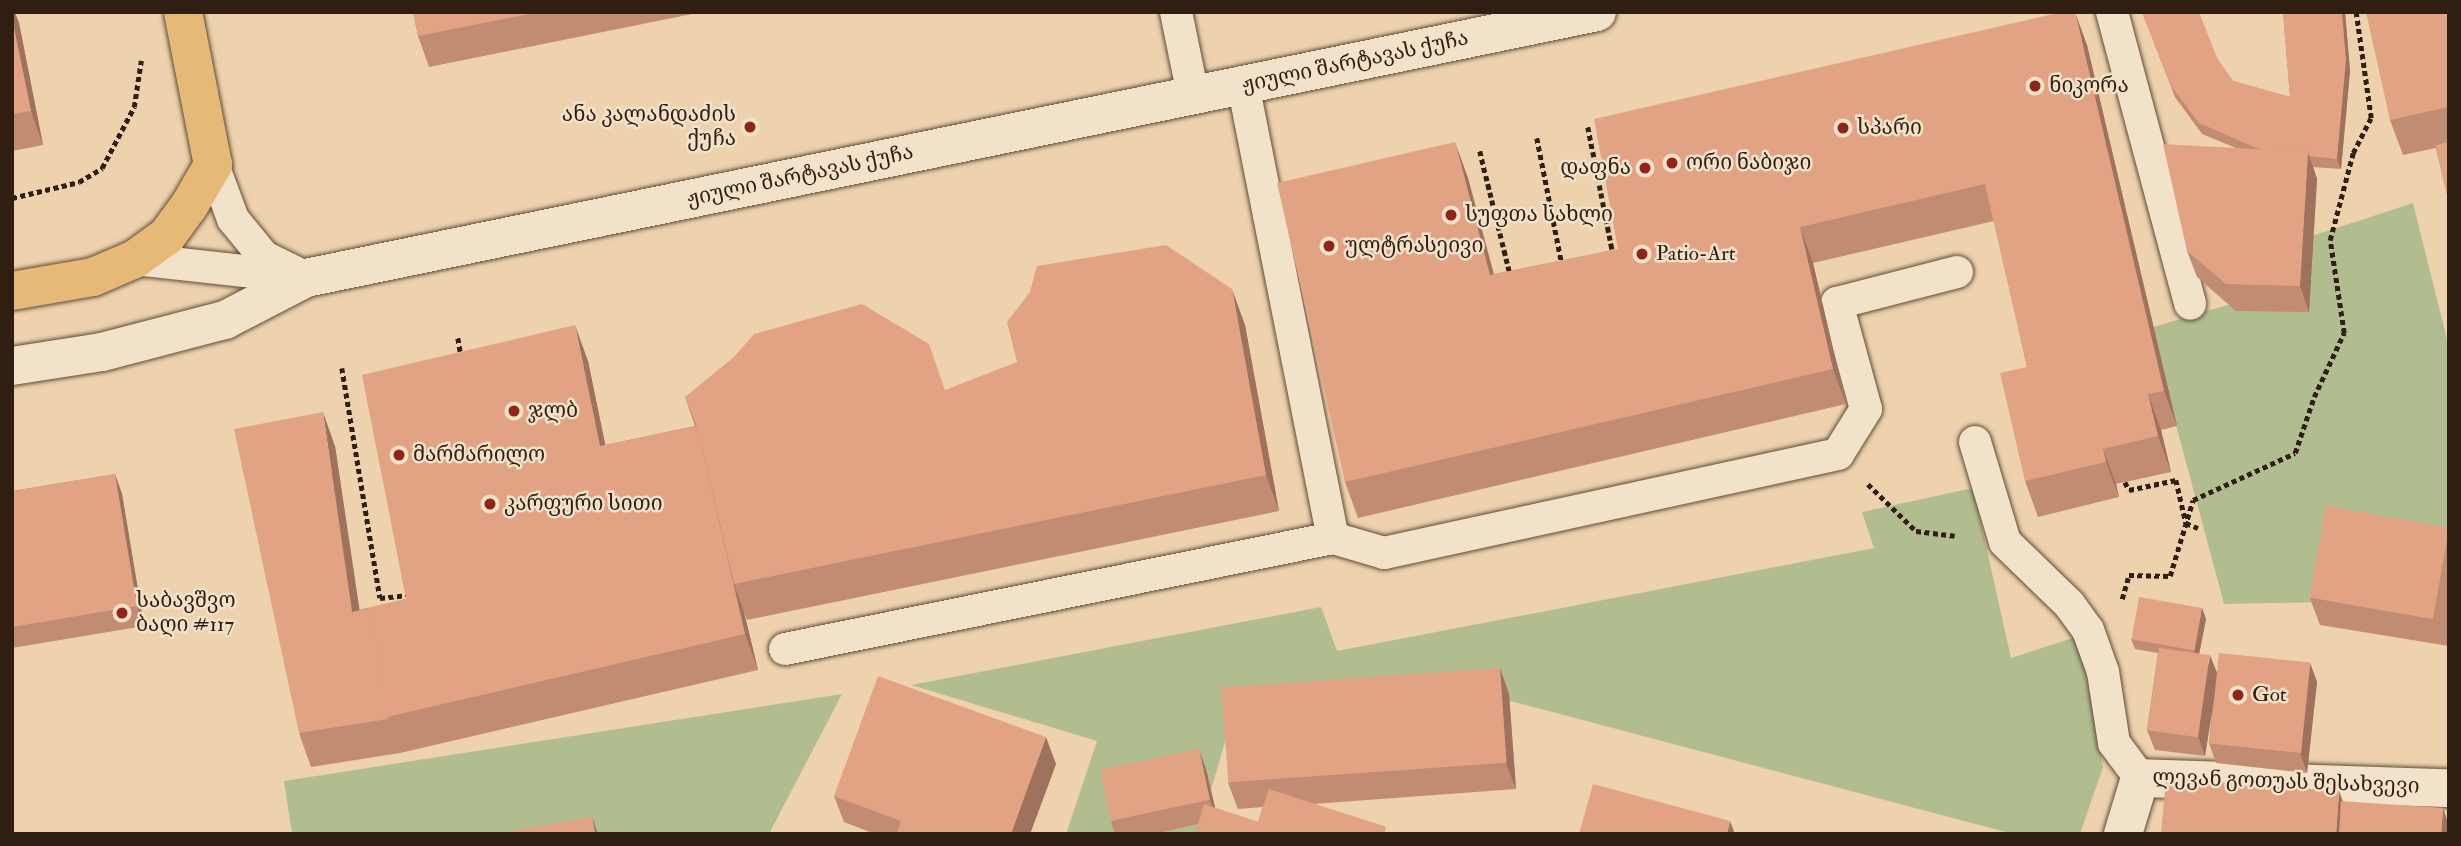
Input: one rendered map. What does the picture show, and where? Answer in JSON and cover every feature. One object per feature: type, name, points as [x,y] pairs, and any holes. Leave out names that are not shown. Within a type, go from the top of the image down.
[{"type":"main road","points":[[12,291],[93,277],[135,259],[167,236],[213,165],[183,12]]},
{"type":"main road","name":"ჟიული შარტავას ქუჩა","points":[[12,366],[102,352],[225,320],[306,278],[1597,12]]},
{"type":"main road","name":"ლევან გოთუას შესახვევი","points":[[2123,834],[2140,778],[2449,788]]},
{"type":"lane","points":[[1176,12],[1192,95]]},
{"type":"lane","points":[[2112,12],[2190,304]]},
{"type":"lane","points":[[1242,84],[1334,538]]},
{"type":"lane","points":[[213,165],[233,219],[264,257],[306,278]]},
{"type":"lane","points":[[135,259],[306,278]]},
{"type":"lane","points":[[785,649],[1334,538],[1384,552],[1838,454],[1866,409],[1837,303],[1957,272]]},
{"type":"lane","points":[[1975,442],[2005,542],[2070,604],[2088,630],[2103,672],[2115,743],[2140,778]]},
{"type":"path","points":[[2103,672],[2129,575],[2170,576],[2193,500],[2295,453],[2314,397],[2344,333],[2330,240],[2353,153],[2371,118],[2356,12]]},
{"type":"path","points":[[12,198],[79,182],[102,168],[134,107],[142,55]]},
{"type":"path","points":[[1588,127],[1615,262]]},
{"type":"path","points":[[1537,138],[1564,274]]},
{"type":"path","points":[[1480,151],[1512,283]]},
{"type":"path","points":[[458,338],[463,362]]},
{"type":"path","points":[[342,368],[380,598],[410,594]]},
{"type":"path","points":[[1838,454],[1916,531],[2005,542]]},
{"type":"path","points":[[2125,482],[2129,490],[2176,480],[2186,523]]},
{"type":"path","points":[[2186,523],[2197,528]]},
{"type":"green space","points":[[2413,203],[2449,347],[2449,542],[2327,602],[2224,604],[2150,328],[2281,289],[2275,248]]},
{"type":"green space","points":[[1973,488],[2011,658],[2079,636],[2103,767],[2080,834],[2013,834],[1450,685],[1228,732],[1198,834],[1066,834],[1097,741],[911,685],[1321,607],[1337,651],[1874,548],[1862,512]]},
{"type":"green space","points":[[842,694],[769,834],[292,834],[284,781]]},
{"type":"building","points":[[413,12],[539,12],[418,36]]},
{"type":"building","points":[[2062,12],[2075,12],[2164,391],[2148,394],[2158,436],[2103,449],[2106,462],[2025,481],[2000,373],[2027,367],[1985,184],[1800,227],[1833,369],[1345,482],[1277,183],[1455,142],[1490,275],[1618,249],[1594,119]]},
{"type":"building","points":[[2142,12],[2199,12],[2218,60],[2233,81],[2290,97],[2283,12],[2342,12],[2346,60],[2337,159],[2309,156],[2308,152],[2261,150],[2199,123],[2171,86]]},
{"type":"building","points":[[2366,12],[2449,12],[2449,107],[2390,120]]},
{"type":"building","points":[[12,18],[31,111],[12,114]]},
{"type":"building","points":[[2449,142],[2449,204],[2436,145]]},
{"type":"building","points":[[2163,144],[2308,152],[2300,286],[2226,284],[2187,251]]},
{"type":"building","points":[[1166,245],[1232,289],[1266,475],[734,584],[697,426],[685,397],[734,357],[754,334],[862,304],[929,344],[945,390],[1017,362],[1007,322],[1030,292],[1037,266]]},
{"type":"building","points":[[575,325],[600,446],[697,426],[745,634],[387,717],[371,607],[406,599],[362,375]]},
{"type":"building","points":[[323,412],[352,612],[371,608],[388,719],[299,733],[234,429]]},
{"type":"building","points":[[115,474],[137,606],[12,627],[12,491]]},
{"type":"building","points":[[2326,506],[2449,528],[2433,619],[2310,598]]},
{"type":"building","points":[[2139,597],[2202,608],[2195,650],[2132,639]]},
{"type":"building","points":[[2159,648],[2210,655],[2198,737],[2147,730]]},
{"type":"building","points":[[2219,653],[2310,663],[2301,753],[2209,744]]},
{"type":"building","points":[[1500,668],[1507,763],[1228,782],[1222,687]]},
{"type":"building","points":[[878,676],[1046,737],[1011,834],[897,834],[901,821],[834,796]]},
{"type":"building","points":[[1199,749],[1210,800],[1111,821],[1100,770]]},
{"type":"building","points":[[2166,778],[2339,791],[2336,834],[2161,834]]},
{"type":"building","points":[[1593,784],[1730,821],[1727,834],[1579,834]]},
{"type":"building","points":[[1269,789],[1386,827],[1384,834],[1195,834],[1204,804],[1258,822]]},
{"type":"building","points":[[2341,801],[2443,808],[2441,834],[2339,834]]},
{"type":"building","points":[[592,817],[595,834],[494,834]]},
{"type":"place","name":"ნიკორა","points":[[2035,86]]},
{"type":"place","name":"ანა კალანდაძის ქუჩა","points":[[750,127]]},
{"type":"place","name":"სპარი","points":[[1843,128]]},
{"type":"place","name":"ორი ნაბიჯი","points":[[1672,163]]},
{"type":"place","name":"დაფნა","points":[[1645,168]]},
{"type":"place","name":"სუფთა სახლი","points":[[1451,215]]},
{"type":"place","name":"ულტრასეივი","points":[[1329,246]]},
{"type":"place","name":"Patio-Art","points":[[1642,254]]},
{"type":"place","name":"ჯლბ","points":[[514,411]]},
{"type":"place","name":"მარმარილო","points":[[399,455]]},
{"type":"place","name":"კარფური სითი","points":[[490,504]]},
{"type":"place","name":"საბავშვო ბაღი #117","points":[[122,613]]},
{"type":"place","name":"Got","points":[[2238,695]]}]
